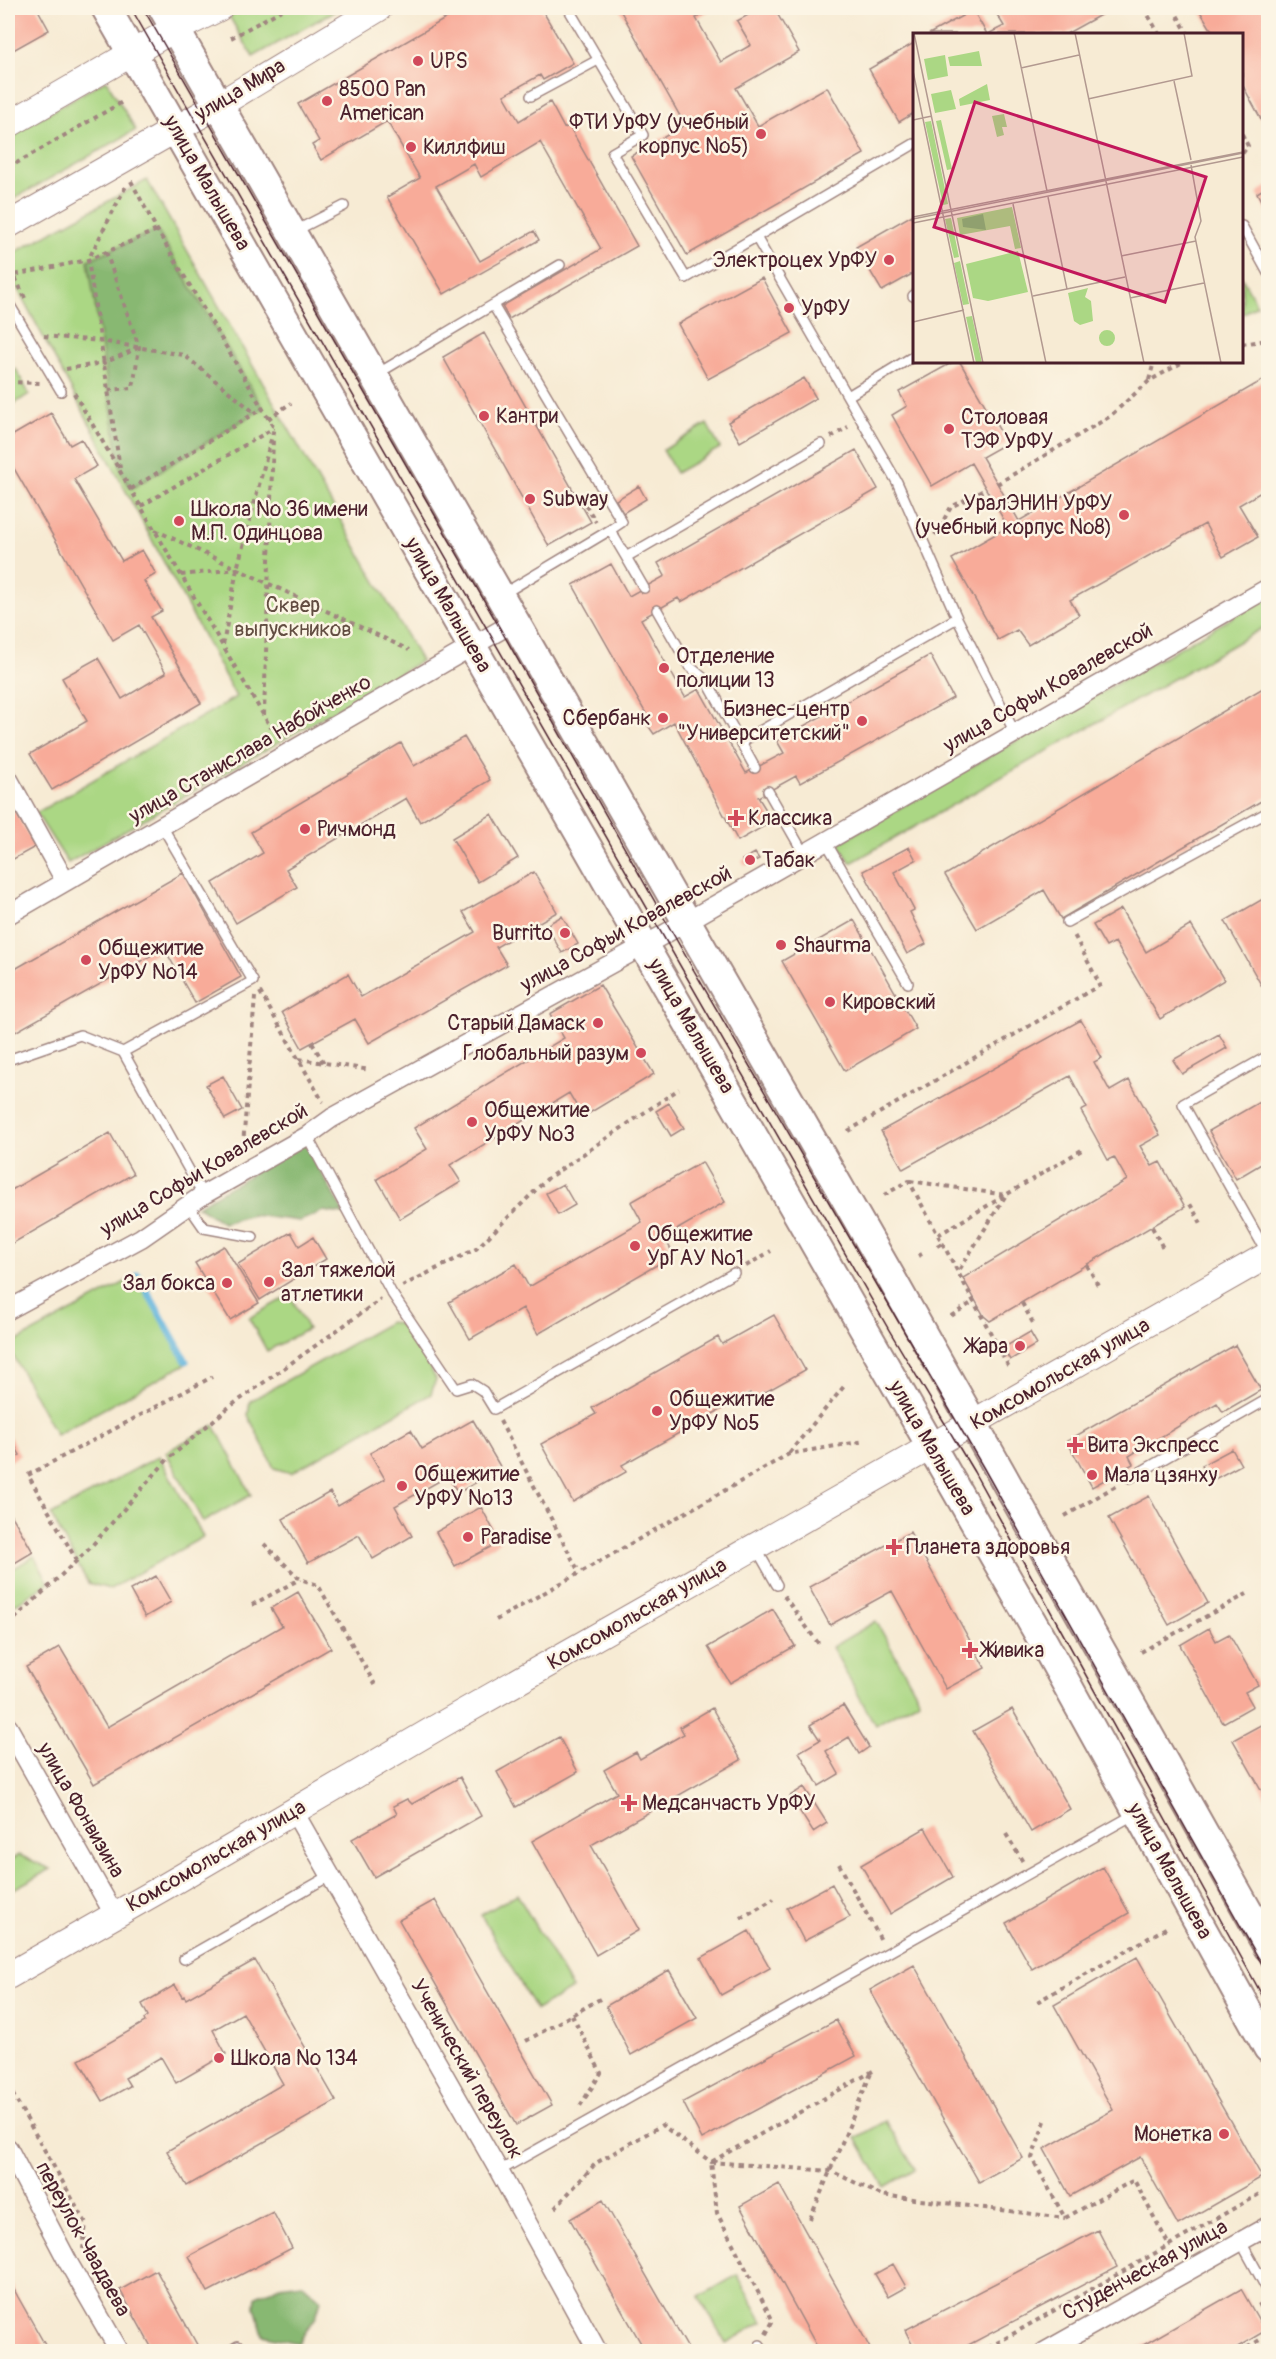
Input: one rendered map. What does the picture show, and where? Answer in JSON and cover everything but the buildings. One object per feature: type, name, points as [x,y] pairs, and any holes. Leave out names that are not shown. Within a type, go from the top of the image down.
[{"type":"main road","name":"улица Малышева","points":[[106,8],[932,1447],[1269,2048]]},
{"type":"main road","points":[[8,125],[131,53],[170,18],[219,8]]},
{"type":"main road","name":"улица Мира","points":[[8,225],[220,104],[379,8]]},
{"type":"main road","points":[[170,18],[974,1423],[1269,1947]]},
{"type":"main road","name":"Комсомольская улица","points":[[8,1976],[115,1916],[293,1810],[1268,1255]]},
{"type":"street","name":"улица Софьи Ковалевской","points":[[8,1310],[141,1238],[196,1200],[307,1136],[332,1118],[645,945],[1269,588]]},
{"type":"street","name":"улица Станислава Набойченко","points":[[8,915],[516,621]]},
{"type":"street","points":[[8,778],[65,882]]},
{"type":"street","name":"улица Фонвизина","points":[[8,1727],[115,1916]]},
{"type":"street","name":"Ученический переулок","points":[[293,1810],[499,2171],[598,2352]]},
{"type":"street","name":"переулок Чаадаева","points":[[8,2148],[68,2262],[120,2352]]},
{"type":"street","name":"Студенческая улица","points":[[1044,2352],[1269,2226]]},
{"type":"lane","points":[[568,8],[643,135],[612,153],[686,278],[913,145]]},
{"type":"lane","points":[[531,96],[598,60]]},
{"type":"lane","points":[[293,232],[344,206]]},
{"type":"lane","points":[[1243,228],[1269,273]]},
{"type":"lane","points":[[756,237],[897,482],[957,618],[1015,733]]},
{"type":"lane","points":[[375,375],[560,265]]},
{"type":"lane","points":[[8,302],[61,391]]},
{"type":"lane","points":[[493,305],[622,522],[501,596]]},
{"type":"lane","points":[[848,396],[913,357]]},
{"type":"lane","points":[[626,557],[821,444]]},
{"type":"lane","points":[[606,532],[626,557],[644,588]]},
{"type":"lane","points":[[657,610],[689,666],[707,681],[756,768]]},
{"type":"lane","points":[[741,742],[957,618]]},
{"type":"lane","points":[[768,791],[804,854]]},
{"type":"lane","points":[[1067,922],[1269,812]]},
{"type":"lane","points":[[123,1052],[253,981],[162,826]]},
{"type":"lane","points":[[826,842],[908,983]]},
{"type":"lane","points":[[8,1060],[80,1035],[123,1052],[196,1200],[204,1228],[253,1237]]},
{"type":"lane","points":[[1268,1255],[1183,1104],[1269,1056]]},
{"type":"lane","points":[[307,1136],[391,1292],[456,1389],[472,1384],[483,1390],[494,1409],[734,1273]]},
{"type":"lane","points":[[1130,1478],[1269,1399]]},
{"type":"lane","points":[[755,1547],[777,1585]]},
{"type":"lane","points":[[499,2171],[1137,1813]]},
{"type":"lane","points":[[184,1959],[331,1875]]},
{"type":"lane","points":[[1241,2242],[1269,2291]]},
{"type":"lane","points":[[228,2352],[237,2346]]},
{"type":"path","points":[[231,38],[285,8]]},
{"type":"path","points":[[1144,8],[1158,33]]},
{"type":"path","points":[[1173,8],[1187,33]]},
{"type":"path","points":[[8,168],[124,101]]},
{"type":"path","points":[[1243,136],[1248,146],[1243,153]]},
{"type":"path","points":[[121,472],[88,260],[129,178],[157,230],[274,428],[264,716]]},
{"type":"path","points":[[29,305],[14,275],[88,260],[157,230]]},
{"type":"path","points":[[106,252],[139,347],[133,388],[108,390]]},
{"type":"path","points":[[39,326],[48,345]]},
{"type":"path","points":[[44,336],[100,341],[184,355],[255,413]]},
{"type":"path","points":[[1243,344],[1269,340]]},
{"type":"path","points":[[65,377],[61,370],[104,363],[139,347]]},
{"type":"path","points":[[1149,381],[1154,363]]},
{"type":"path","points":[[997,484],[1109,417],[1149,381],[1181,363]]},
{"type":"path","points":[[69,384],[271,728]]},
{"type":"path","points":[[268,418],[291,403]]},
{"type":"path","points":[[131,489],[263,408]]},
{"type":"path","points":[[821,444],[861,418]]},
{"type":"path","points":[[141,506],[274,428]]},
{"type":"path","points":[[223,646],[237,569],[274,428]]},
{"type":"path","points":[[927,548],[951,507],[986,489]]},
{"type":"path","points":[[581,497],[606,532]]},
{"type":"path","points":[[155,530],[409,650]]},
{"type":"path","points":[[181,575],[237,569]]},
{"type":"path","points":[[848,1131],[1100,985],[1067,922]]},
{"type":"path","points":[[243,1145],[256,986],[332,1118]]},
{"type":"path","points":[[312,1043],[324,1063]]},
{"type":"path","points":[[298,1059],[370,1070]]},
{"type":"path","points":[[8,1625],[77,1561],[177,1451],[228,1408],[391,1292],[476,1250],[548,1178],[679,1089]]},
{"type":"path","points":[[938,1235],[1085,1148]]},
{"type":"path","points":[[884,1196],[909,1181],[1006,1195]]},
{"type":"path","points":[[909,1181],[1010,1370]]},
{"type":"path","points":[[958,1272],[1006,1195]]},
{"type":"path","points":[[1190,1204],[1202,1226]]},
{"type":"path","points":[[1152,1227],[1163,1248]]},
{"type":"path","points":[[937,1246],[942,1243]]},
{"type":"path","points":[[734,1273],[771,1251]]},
{"type":"path","points":[[918,1256],[924,1253]]},
{"type":"path","points":[[1087,1264],[1098,1285]]},
{"type":"path","points":[[951,1316],[973,1302]]},
{"type":"path","points":[[1022,1303],[1032,1323]]},
{"type":"path","points":[[77,1561],[28,1475],[212,1377]]},
{"type":"path","points":[[789,1454],[846,1384]]},
{"type":"path","points":[[494,1409],[579,1572]]},
{"type":"path","points":[[496,1620],[789,1454],[865,1441]]},
{"type":"path","points":[[1065,1516],[1130,1478]]},
{"type":"path","points":[[264,1544],[300,1579],[318,1585],[377,1688]]},
{"type":"path","points":[[252,1605],[300,1579]]},
{"type":"path","points":[[777,1585],[821,1647]]},
{"type":"path","points":[[1141,1652],[1247,1594]]},
{"type":"path","points":[[1006,1834],[1030,1875]]},
{"type":"path","points":[[839,1863],[889,1954]]},
{"type":"path","points":[[741,1918],[774,1899]]},
{"type":"path","points":[[1037,2001],[1166,1928]]},
{"type":"path","points":[[526,2041],[600,2000]]},
{"type":"path","points":[[572,2016],[601,2073],[572,2118]]},
{"type":"path","points":[[711,2162],[873,2071],[810,2219]]},
{"type":"path","points":[[8,2086],[86,2223],[83,2253]]},
{"type":"path","points":[[1045,2121],[1032,2158],[1065,2218]]},
{"type":"path","points":[[555,2208],[596,2163],[662,2125],[711,2162],[831,2171],[881,2195],[1065,2218],[1134,2180],[1169,2245]]},
{"type":"path","points":[[711,2162],[717,2213],[773,2321],[762,2348]]},
{"type":"path","points":[[981,2352],[1269,2189]]},
{"type":"path","points":[[1240,2352],[1269,2335]]},
{"type":"path","points":[[237,2346],[278,2352]]},
{"type":"green space","points":[[243,8],[340,8],[253,57],[229,16]]},
{"type":"green space","points":[[106,80],[136,130],[8,202],[8,136]]},
{"type":"green space","name":"Сквер выпускников","points":[[147,180],[421,661],[68,863],[36,813],[236,697],[8,271],[8,256]]},
{"type":"green space","points":[[157,230],[263,408],[131,489],[121,472],[88,260]]},
{"type":"green space","points":[[1243,280],[1257,305],[1243,313]]},
{"type":"green space","points":[[16,369],[29,394],[8,408],[8,373]]},
{"type":"green space","points":[[707,424],[720,448],[676,473],[663,450]]},
{"type":"green space","points":[[8,548],[14,565],[8,582]]},
{"type":"green space","points":[[1268,597],[1268,625],[851,863],[838,843]]},
{"type":"green space","points":[[305,1143],[344,1214],[323,1211],[300,1221],[252,1215],[223,1223],[197,1206]]},
{"type":"green space","points":[[138,1275],[186,1364],[56,1435],[8,1346]]},
{"type":"green space","points":[[290,1295],[308,1329],[267,1351],[249,1318]]},
{"type":"green space","points":[[390,1322],[407,1326],[436,1379],[431,1394],[291,1473],[274,1468],[248,1415],[250,1401]]},
{"type":"green space","points":[[214,1425],[251,1495],[203,1522],[166,1452]]},
{"type":"green space","points":[[159,1456],[203,1537],[110,1589],[88,1583],[51,1515]]},
{"type":"green space","points":[[34,1556],[49,1583],[8,1609],[8,1572]]},
{"type":"green space","points":[[876,1621],[920,1700],[875,1725],[832,1647]]},
{"type":"green space","points":[[19,1855],[51,1869],[8,1892],[8,1861]]},
{"type":"green space","points":[[517,1894],[572,1989],[536,2010],[481,1915]]},
{"type":"green space","points":[[886,2121],[915,2169],[885,2187],[856,2138]]},
{"type":"green space","points":[[737,2275],[763,2322],[726,2343],[699,2297]]},
{"type":"green space","points":[[302,2283],[321,2300],[316,2317],[298,2343],[263,2335],[255,2307],[256,2296],[280,2286]]},
{"type":"waterway","points":[[138,1275],[186,1361]]},
{"type":"tram line","points":[[131,8],[889,1330],[974,1472],[1268,2006]]},
{"type":"tram line","points":[[143,8],[689,962],[983,1467],[1268,1975]]},
{"type":"place","name":"UPS","points":[[418,61]]},
{"type":"place","name":"8500 Pan American","points":[[327,101]]},
{"type":"place","name":"ФТИ УрФУ (учебный корпус №5)","points":[[761,134]]},
{"type":"place","name":"Киллфиш","points":[[411,147]]},
{"type":"place","name":"Электроцех УрФУ","points":[[889,260]]},
{"type":"place","name":"УрФУ","points":[[789,308]]},
{"type":"place","name":"Кантри","points":[[484,416]]},
{"type":"place","name":"Столовая ТЭФ УрФУ","points":[[949,429]]},
{"type":"place","name":"Subway","points":[[530,499]]},
{"type":"place","name":"УралЭНИН УрФУ (учебный корпус №8)","points":[[1124,515]]},
{"type":"place","name":"Школа № 36 имени М.П. Одинцова","points":[[179,521]]},
{"type":"place","name":"Отделение полиции 13","points":[[664,668]]},
{"type":"place","name":"Сбербанк","points":[[663,718]]},
{"type":"place","name":"Бизнес-центр \"Университетский\"","points":[[862,721]]},
{"type":"place","name":"Классика","points":[[736,818]]},
{"type":"place","name":"Ричмонд","points":[[305,829]]},
{"type":"place","name":"Табак","points":[[750,860]]},
{"type":"place","name":"Burrito","points":[[565,933]]},
{"type":"place","name":"Shaurma","points":[[781,945]]},
{"type":"place","name":"Общежитие УрФУ №14","points":[[86,960]]},
{"type":"place","name":"Кировский","points":[[830,1002]]},
{"type":"place","name":"Старый Дамаск","points":[[598,1023]]},
{"type":"place","name":"Глобальный разум","points":[[641,1053]]},
{"type":"place","name":"Общежитие УрФУ №3","points":[[472,1122]]},
{"type":"place","name":"Общежитие УрГАУ №1","points":[[635,1246]]},
{"type":"place","name":"Зал тяжелой атлетики","points":[[269,1282]]},
{"type":"place","name":"Зал бокса","points":[[227,1283]]},
{"type":"place","name":"Жара","points":[[1020,1346]]},
{"type":"place","name":"Общежитие УрФУ №5","points":[[657,1411]]},
{"type":"place","name":"Вита Экспресс","points":[[1075,1445]]},
{"type":"place","name":"Мала цзянху","points":[[1092,1475]]},
{"type":"place","name":"Общежитие УрФУ №13","points":[[402,1486]]},
{"type":"place","name":"Paradise","points":[[468,1537]]},
{"type":"place","name":"Планета здоровья","points":[[894,1547]]},
{"type":"place","name":"Живика","points":[[970,1650]]},
{"type":"place","name":"Медсанчасть УрФУ","points":[[629,1803]]},
{"type":"place","name":"Школа № 134","points":[[219,2058]]},
{"type":"place","name":"Монетка","points":[[1224,2134]]}]
